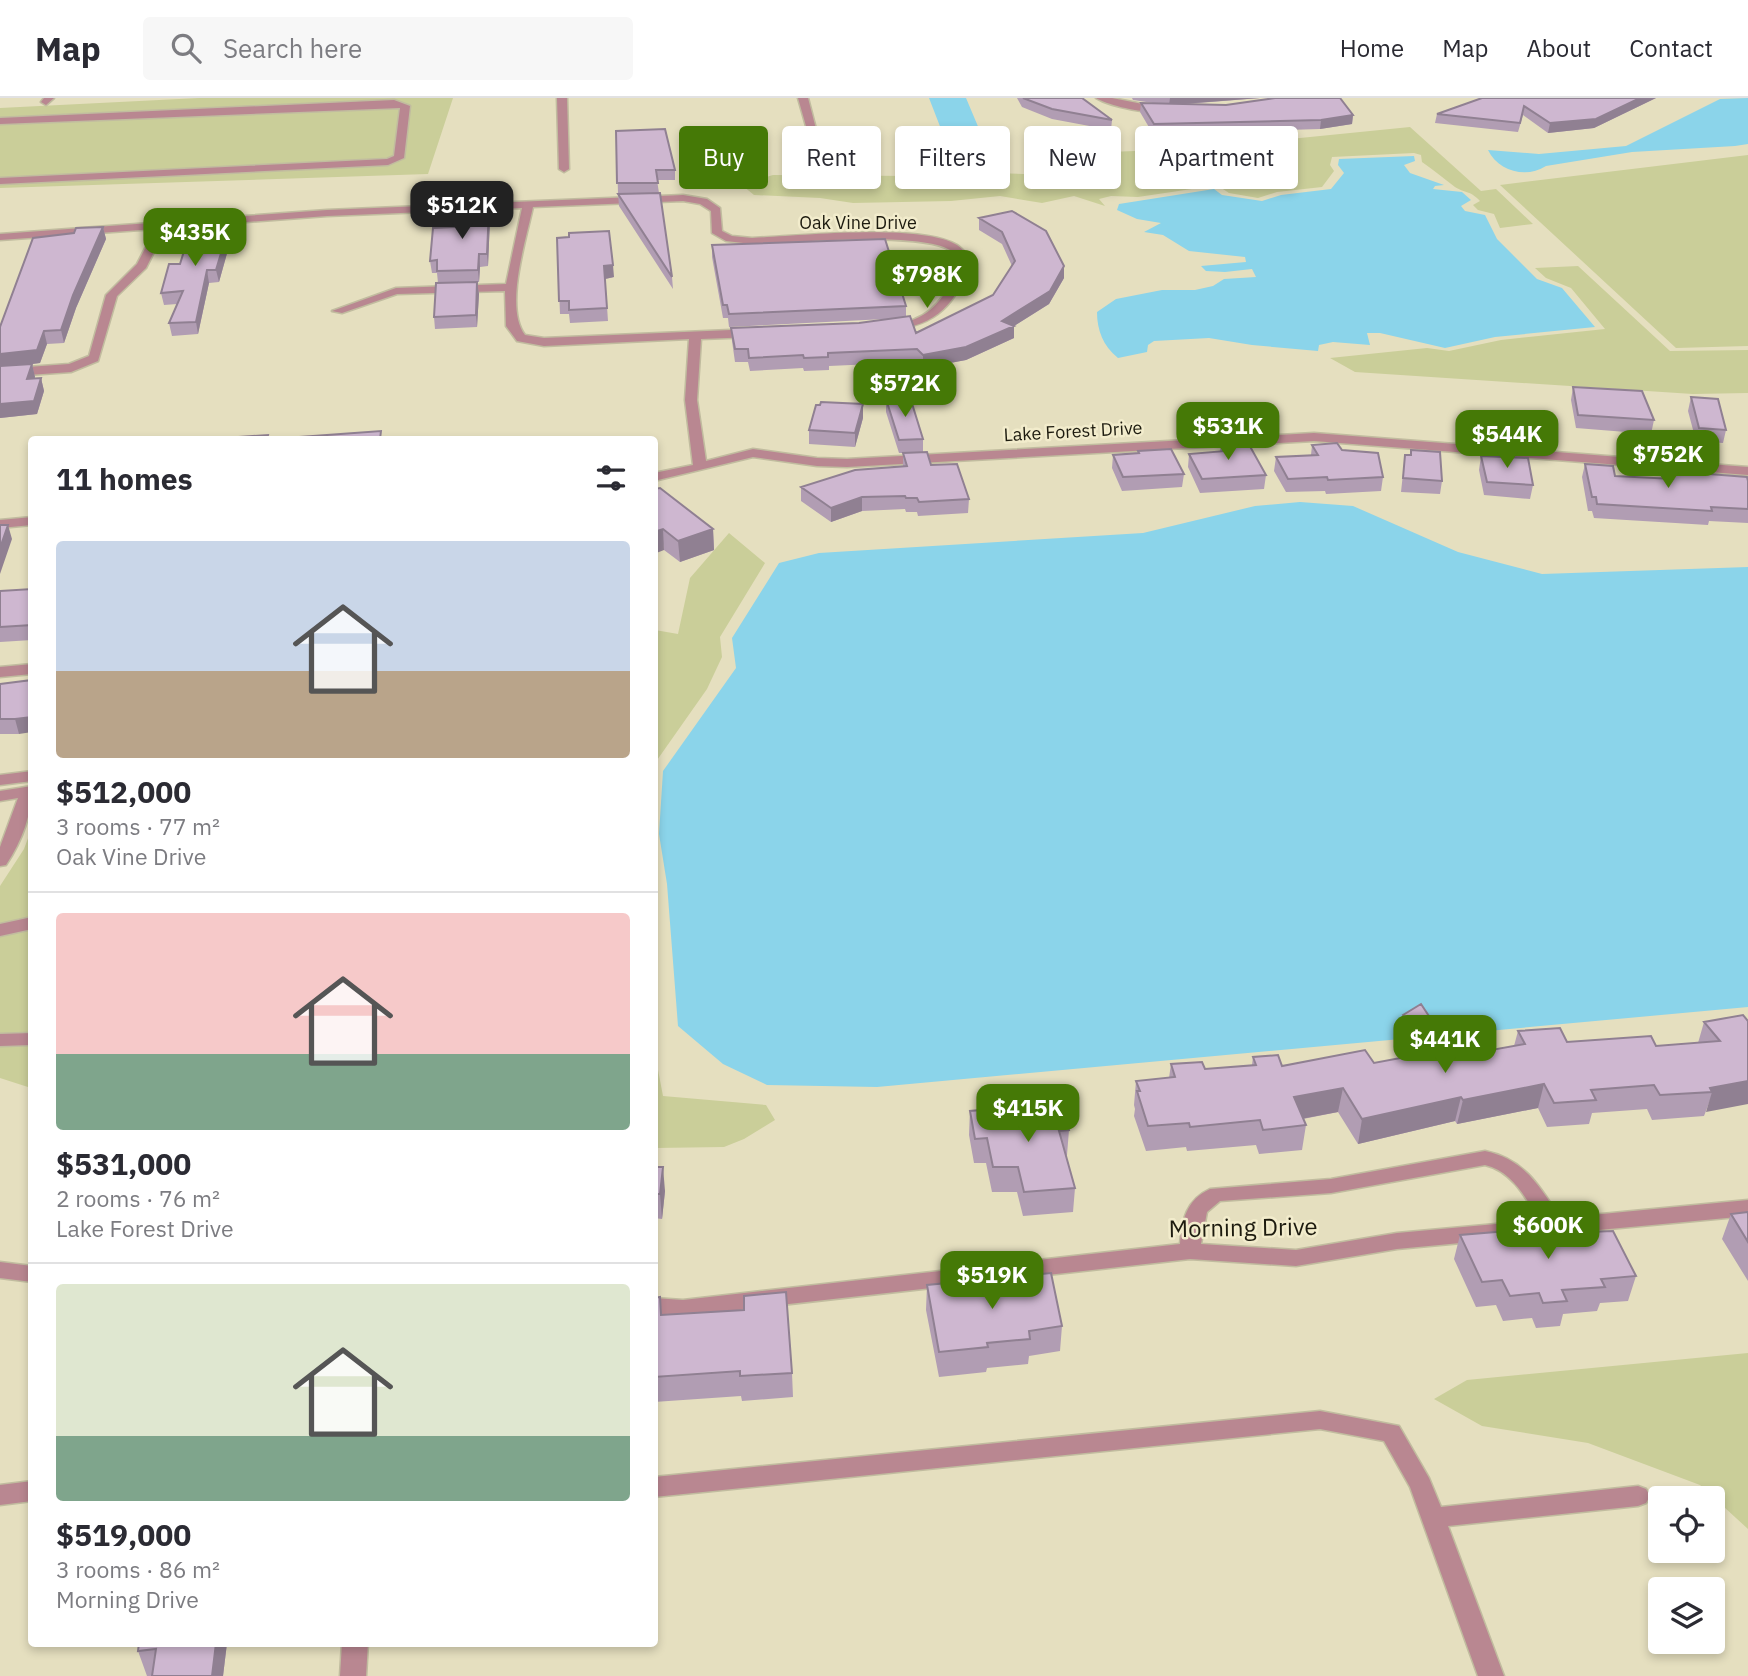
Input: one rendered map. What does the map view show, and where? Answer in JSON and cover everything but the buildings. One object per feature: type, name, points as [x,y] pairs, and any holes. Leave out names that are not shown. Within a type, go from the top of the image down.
[{"type":"street","points":[[562,98],[564,169]]},
{"type":"street","points":[[803,98],[811,126]]},
{"type":"street","points":[[1101,98],[1135,107],[1174,110]]},
{"type":"street","points":[[0,121],[394,103],[405,106],[399,158],[388,162],[0,181]]},
{"type":"street","name":"Oak Vine Drive","points":[[0,237],[163,224],[683,198],[703,201],[716,210],[717,233],[730,239],[752,241],[898,236],[934,241],[954,248],[967,261],[957,283],[934,312],[920,321],[874,327]]},
{"type":"street","points":[[528,204],[511,287],[512,326],[521,338],[544,342],[764,332]]},
{"type":"street","points":[[0,373],[71,369],[94,358],[112,295],[142,267],[163,224]]},
{"type":"street","points":[[338,312],[396,291],[511,287]]},
{"type":"street","points":[[695,336],[691,400],[700,467]]},
{"type":"street","name":"Lake Forest Drive","points":[[658,476],[753,453],[817,462],[847,463],[1314,437],[1748,471]]},
{"type":"street","points":[[0,524],[28,521]]},
{"type":"street","points":[[0,672],[28,669]]},
{"type":"street","points":[[0,780],[28,785]]},
{"type":"street","points":[[0,796],[28,787]]},
{"type":"street","points":[[0,861],[8,848],[28,794]]},
{"type":"street","points":[[0,930],[28,924]]},
{"type":"street","points":[[0,1040],[28,1039]]},
{"type":"street","points":[[1190,1251],[1195,1210],[1204,1199],[1217,1194],[1331,1186],[1485,1158],[1500,1159],[1509,1166],[1531,1191],[1554,1226]]},
{"type":"street","name":"Morning Drive","points":[[658,1306],[683,1308],[1190,1251],[1296,1258],[1397,1241],[1748,1208]]},
{"type":"street","points":[[0,1270],[28,1274]]},
{"type":"street","points":[[658,1487],[1321,1420],[1391,1433],[1421,1485],[1491,1676]]},
{"type":"street","points":[[0,1495],[28,1492]]},
{"type":"street","points":[[1433,1518],[1638,1496]]},
{"type":"street","points":[[353,1676],[355,1647]]},
{"type":"green space","points":[[199,98],[453,98],[428,174],[0,188],[0,108]]},
{"type":"green space","points":[[1410,127],[1481,191],[1496,189],[1533,224],[1500,228],[1494,214],[1478,210],[1473,205],[1480,201],[1476,197],[1455,187],[1422,162],[1421,155],[1414,153],[1332,157],[1330,165],[1334,171],[1322,187],[1277,192],[1258,198],[1229,193],[1223,189],[1298,189],[1298,138]]},
{"type":"green space","points":[[1135,151],[1135,189],[1192,189],[1138,197],[1111,196],[1099,199],[1105,206],[1074,196],[1042,203],[1000,196],[951,201],[853,203],[820,198],[754,195],[747,189],[768,189],[768,176],[773,175],[782,175],[782,189],[881,189],[881,176],[895,176],[895,189],[1010,189],[1010,174],[1024,174],[1024,189],[1121,189],[1121,152]]},
{"type":"green space","points":[[1748,155],[1748,346],[1676,348],[1500,185]]},
{"type":"green space","points":[[1578,266],[1670,351],[1748,350],[1748,393],[1693,394],[1355,372],[1330,358],[1427,348],[1449,351],[1501,340],[1605,329],[1571,288],[1546,278],[1535,268]]},
{"type":"green space","points":[[729,533],[765,563],[720,637],[722,657],[707,689],[658,759],[658,631],[678,634],[690,578]]},
{"type":"green space","points":[[28,838],[28,1087],[0,1078],[0,886]]},
{"type":"green space","points":[[658,1070],[663,1096],[766,1105],[775,1120],[744,1139],[724,1147],[658,1148]]},
{"type":"green space","points":[[1748,1353],[1748,1529],[1725,1508],[1725,1486],[1701,1486],[1588,1443],[1482,1426],[1434,1399],[1467,1380]]},
{"type":"water","points":[[929,98],[966,98],[978,126],[940,126]]},
{"type":"water","points":[[1748,98],[1748,144],[1632,152],[1546,166],[1530,172],[1505,168],[1488,150],[1539,154],[1626,146],[1720,99]]},
{"type":"water","points":[[1414,156],[1415,161],[1404,165],[1410,173],[1444,185],[1435,186],[1433,189],[1462,192],[1471,200],[1461,206],[1465,211],[1485,215],[1497,239],[1537,279],[1562,288],[1595,327],[1495,337],[1445,348],[1380,333],[1367,333],[1370,345],[1333,342],[1319,345],[1318,351],[1209,338],[1154,341],[1148,345],[1147,352],[1118,358],[1113,353],[1100,331],[1097,312],[1116,299],[1162,290],[1195,290],[1213,286],[1224,279],[1256,277],[1252,269],[1206,271],[1201,266],[1246,262],[1245,257],[1189,251],[1163,235],[1144,232],[1161,223],[1137,219],[1117,210],[1119,204],[1214,189],[1222,195],[1262,201],[1281,195],[1331,189],[1344,173],[1338,165],[1339,159]]},
{"type":"water","points":[[1300,502],[1353,506],[1458,552],[1542,574],[1748,567],[1748,1007],[877,1087],[767,1085],[723,1064],[678,1026],[667,884],[659,834],[663,771],[736,668],[732,638],[779,563],[819,553],[1143,533],[1255,506]]}]
